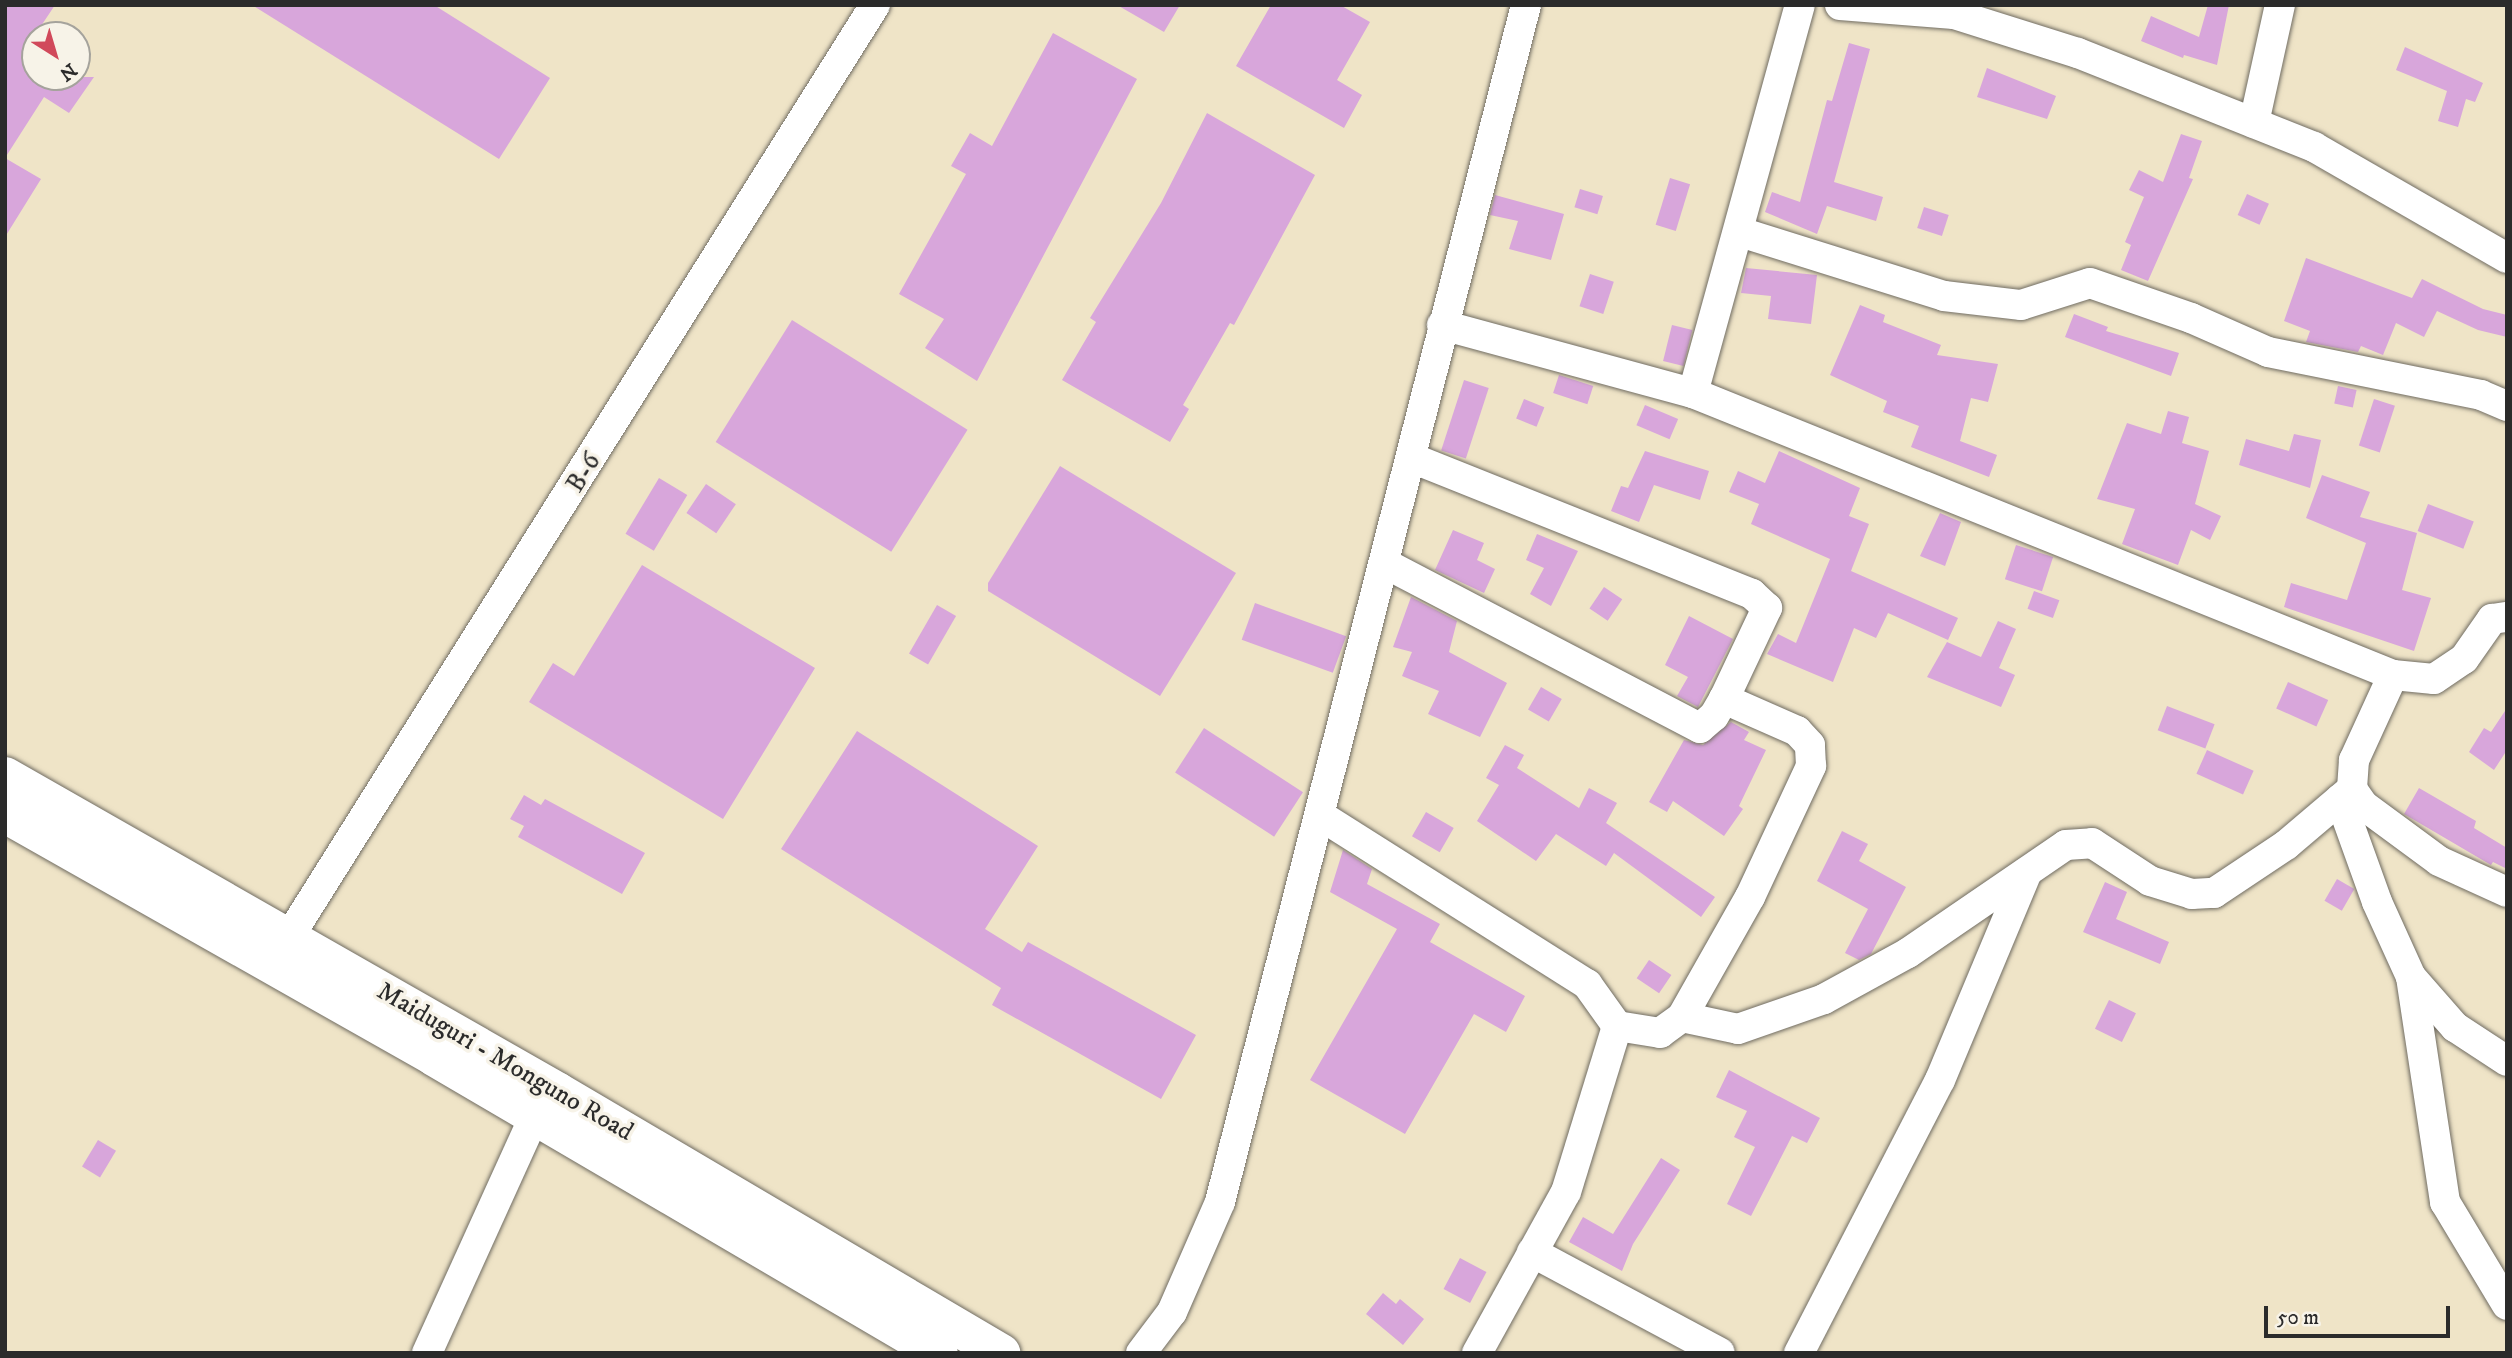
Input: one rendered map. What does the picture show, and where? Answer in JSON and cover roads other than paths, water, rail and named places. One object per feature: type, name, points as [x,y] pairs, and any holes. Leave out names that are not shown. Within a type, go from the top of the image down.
[{"type":"main road","name":"Maiduguri - Monguno Road","points":[[5,776],[289,937],[1002,1353]]},
{"type":"main road","name":"Maiduguri - Monguno Road","points":[[5,814],[939,1353]]},
{"type":"street","name":"B-6","points":[[289,937],[875,5]]},
{"type":"street","points":[[1141,1353],[1172,1312],[1220,1202],[1386,564],[1442,325],[1526,5]]},
{"type":"street","points":[[1693,393],[1740,232],[1800,5]]},
{"type":"street","points":[[1840,5],[1955,10],[2078,53],[2314,147],[2507,258]]},
{"type":"street","points":[[2253,123],[2280,5]]},
{"type":"street","points":[[1740,232],[1944,296],[2021,305],[2090,284],[2191,318],[2268,352],[2481,395],[2507,406]]},
{"type":"street","points":[[1442,325],[1693,393],[2393,674],[2434,679],[2464,659],[2492,619],[2507,617]]},
{"type":"street","points":[[1386,564],[1685,723],[1700,728],[1714,716],[1724,699],[1767,608],[1752,594],[1412,458]]},
{"type":"street","points":[[2393,674],[2354,760],[2346,794],[2377,902],[2411,977],[2445,1202],[2507,1304]]},
{"type":"street","points":[[1321,816],[1587,984],[1617,1026],[1660,1033],[1682,1017],[1751,897],[1811,766],[1810,745],[1797,731],[1724,699]]},
{"type":"street","points":[[1682,1017],[1738,1029],[1824,999],[1908,953],[2066,845],[2092,843],[2150,881],[2192,894],[2214,893],[2286,845],[2346,794]]},
{"type":"street","points":[[2346,794],[2439,861],[2507,892]]},
{"type":"street","points":[[1799,1353],[1940,1080],[2028,872]]},
{"type":"street","points":[[2411,977],[2455,1027],[2507,1061]]},
{"type":"street","points":[[1477,1353],[1566,1192],[1617,1026]]},
{"type":"street","points":[[427,1353],[534,1117]]},
{"type":"street","points":[[1532,1252],[1720,1353]]}]
